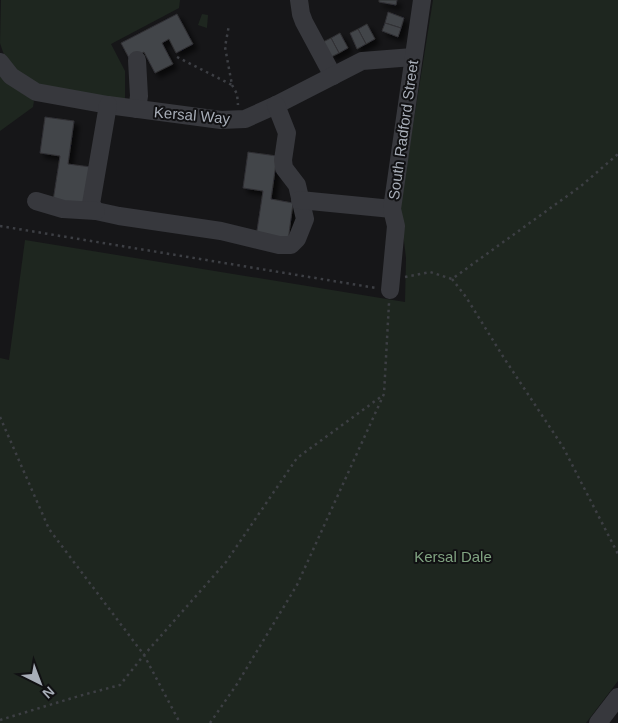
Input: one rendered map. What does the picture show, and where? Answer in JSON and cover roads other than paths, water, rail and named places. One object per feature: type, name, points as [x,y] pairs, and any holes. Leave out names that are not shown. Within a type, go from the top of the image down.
[{"type":"street","points":[[298,0],[304,22],[332,76]]},
{"type":"street","name":"South Radford Street","points":[[391,285],[396,226],[392,210],[422,0]]},
{"type":"street","name":"Kersal Way","points":[[0,62],[12,76],[36,92],[108,105],[221,120],[245,119],[362,61],[414,57]]},
{"type":"street","points":[[137,60],[139,96],[137,109]]},
{"type":"street","points":[[96,211],[91,204],[108,105]]},
{"type":"street","points":[[36,201],[63,209],[96,211],[221,231],[279,245],[291,244],[298,239],[305,219],[297,186],[284,168],[283,160],[287,132],[276,105]]},
{"type":"street","points":[[300,200],[392,210]]},
{"type":"street","points":[[598,723],[618,697]]},
{"type":"park label","name":"Kersal Dale","points":[[453,556]]}]
